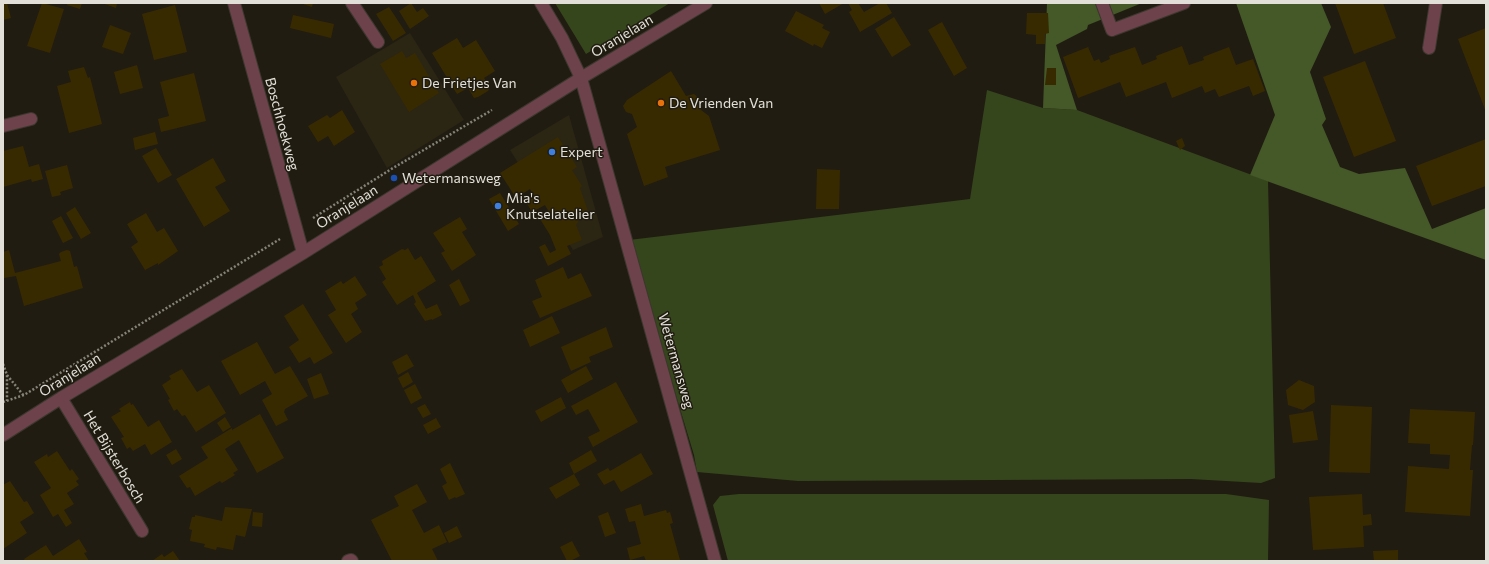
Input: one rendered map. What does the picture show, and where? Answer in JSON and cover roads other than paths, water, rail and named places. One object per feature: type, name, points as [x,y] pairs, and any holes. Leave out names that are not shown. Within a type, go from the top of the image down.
[{"type":"street","name":"Boschhoekweg","points":[[234,3],[303,253]]},
{"type":"street","points":[[352,3],[378,42]]},
{"type":"street","name":"Wetermansweg","points":[[541,3],[562,38],[581,78],[715,561]]},
{"type":"street","name":"Oranjelaan","points":[[3,435],[61,398],[303,253],[581,78],[706,3]]},
{"type":"street","points":[[1102,3],[1112,30],[1184,3]]},
{"type":"street","points":[[1429,48],[1436,3]]},
{"type":"street","points":[[3,126],[31,119]]},
{"type":"street","name":"Het Bijsterbosch","points":[[61,398],[142,531]]},
{"type":"street","points":[[348,561],[352,561]]},
{"type":"place","name":"De Frietjes Van","points":[[414,83]]},
{"type":"place","name":"De Vrienden Van","points":[[661,103]]},
{"type":"place","name":"Expert","points":[[552,152]]},
{"type":"place","name":"Wetermansweg","points":[[394,178]]},
{"type":"place","name":"Mia's Knutselatelier","points":[[498,206]]}]
